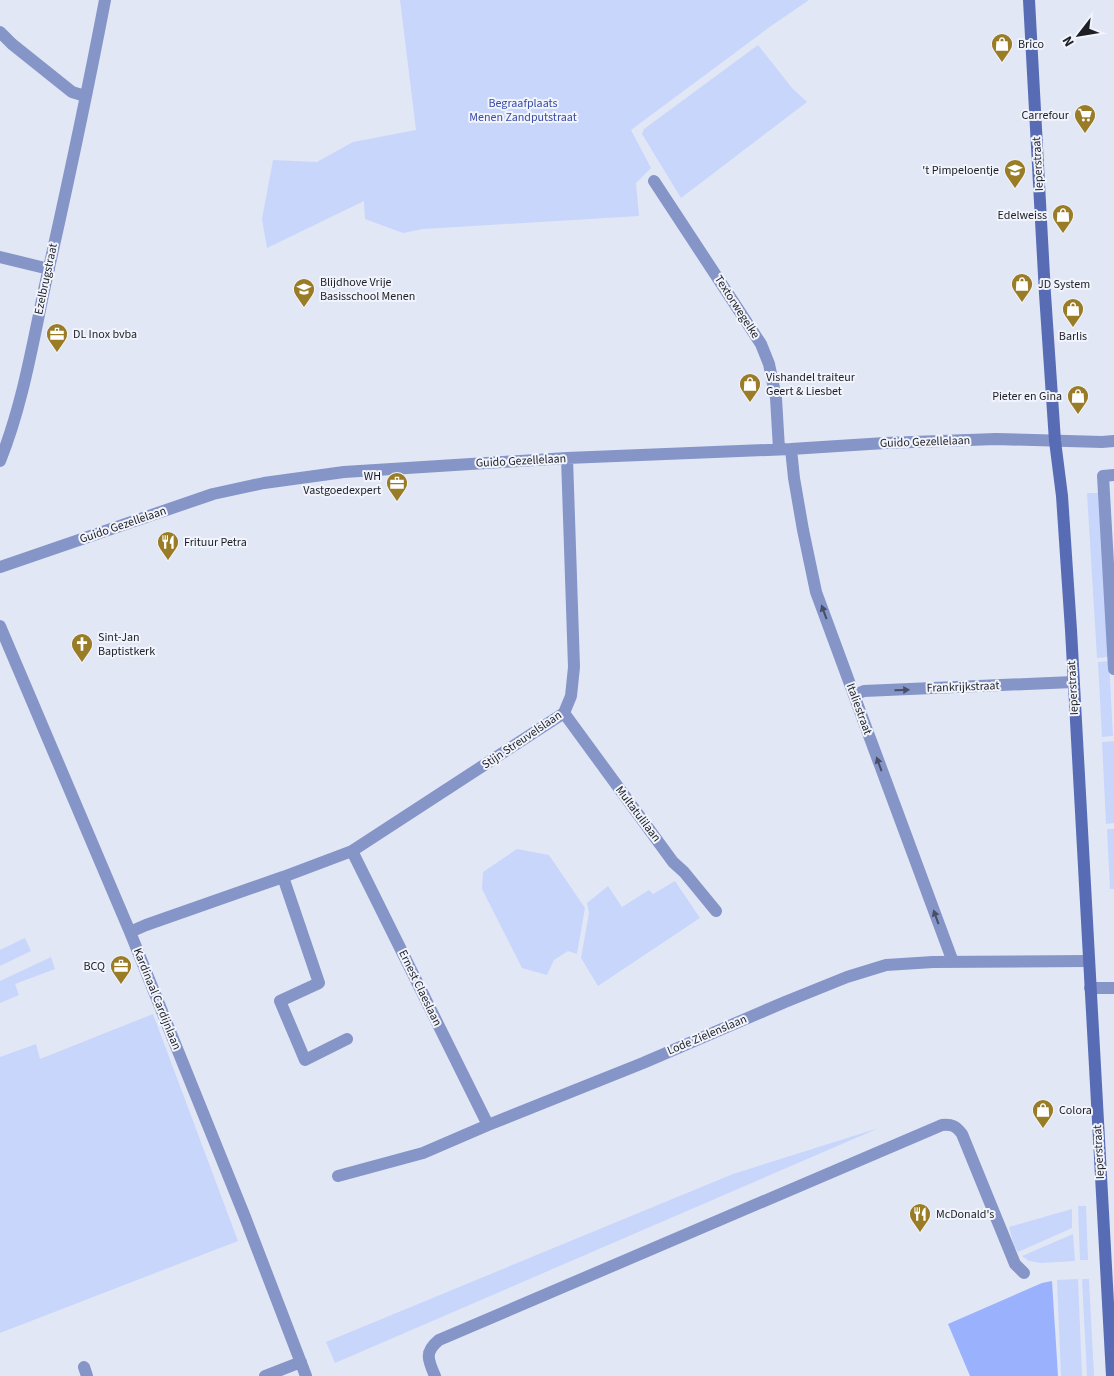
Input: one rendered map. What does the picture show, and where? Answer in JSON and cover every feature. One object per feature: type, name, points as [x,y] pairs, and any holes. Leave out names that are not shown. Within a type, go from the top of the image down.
[{"type":"street","name":"Ezelbrugstraat","points":[[0,461],[11,434],[26,372],[105,0]]},
{"type":"street","name":"Ieperstraat","points":[[1029,0],[1044,264],[1044,294],[1055,441],[1062,496],[1071,630],[1112,1376]]},
{"type":"street","points":[[0,32],[12,44],[72,92],[86,96]]},
{"type":"street","name":"Textorwegelke","points":[[654,181],[761,344],[769,364],[785,449]]},
{"type":"street","points":[[0,257],[49,269]]},
{"type":"street","name":"Guido Gezellelaan","points":[[0,567],[213,494],[264,483],[344,472],[567,458],[884,443],[996,439],[1114,441]]},
{"type":"street","name":"Italiestraat","points":[[785,449],[794,478],[816,592],[953,962]]},
{"type":"street","name":"Stijn Streuvelslaan","points":[[130,932],[352,851],[564,713],[571,696],[574,667],[567,458]]},
{"type":"street","points":[[1108,475],[1114,669]]},
{"type":"street","name":"Kardinaal Cardijnlaan","points":[[0,626],[130,932],[245,1217],[306,1376]]},
{"type":"street","name":"Frankrijkstraat","points":[[854,695],[864,691],[1073,682]]},
{"type":"street","name":"Multatulilaan","points":[[564,713],[673,862],[684,872],[716,911]]},
{"type":"street","name":"Ernest Claeslaan","points":[[352,851],[488,1125]]},
{"type":"street","points":[[283,877],[319,983],[280,1001],[305,1060],[348,1039]]},
{"type":"street","name":"Lode Zielenslaan","points":[[338,1176],[423,1152],[643,1063],[785,1002],[848,977],[886,965],[953,962],[1088,961]]},
{"type":"street","points":[[1090,988],[1114,988]]},
{"type":"street","points":[[435,1376],[428,1356],[433,1345],[439,1340],[942,1125],[949,1124],[957,1127],[962,1134],[1015,1264],[1024,1273]]},
{"type":"street","points":[[265,1376],[301,1362]]},
{"type":"green space","name":"Begraafplaats Menen Zandputstraat","points":[[400,0],[809,0],[631,130],[651,168],[636,183],[639,216],[423,229],[403,233],[365,219],[364,201],[267,248],[262,219],[273,160],[317,162],[353,142],[416,130]]},
{"type":"green space","points":[[758,45],[792,88],[807,102],[681,198],[642,134],[644,129]]},
{"type":"green space","points":[[1087,493],[1099,493],[1109,657],[1097,658]]},
{"type":"green space","points":[[1109,661],[1113,736],[1102,737],[1098,662]]},
{"type":"green space","points":[[1114,741],[1114,823],[1106,824],[1102,742]]},
{"type":"green space","points":[[1107,829],[1114,829],[1114,889],[1110,889]]},
{"type":"green space","points":[[517,849],[549,855],[585,908],[577,954],[568,951],[554,960],[547,975],[522,968],[482,889],[483,872]]},
{"type":"green space","points":[[675,881],[700,918],[598,986],[581,958],[589,913],[587,903],[608,886],[622,907],[649,890],[653,894]]},
{"type":"green space","points":[[25,938],[31,951],[0,966],[0,950]]},
{"type":"green space","points":[[51,957],[55,969],[15,984],[19,995],[0,1003],[0,981]]},
{"type":"green space","points":[[153,1014],[238,1241],[0,1333],[0,1057],[36,1044],[40,1059]]},
{"type":"green space","points":[[879,1128],[335,1363],[326,1342],[733,1174]]},
{"type":"green space","points":[[1078,1206],[1086,1206],[1088,1260],[1080,1260]]},
{"type":"green space","points":[[1072,1209],[1072,1228],[1018,1252],[1014,1246],[1009,1227]]},
{"type":"green space","points":[[1073,1234],[1075,1261],[1041,1263],[1029,1261],[1022,1256]]},
{"type":"green space","points":[[1078,1279],[1082,1376],[1061,1376],[1057,1280]]},
{"type":"green space","points":[[1082,1279],[1089,1279],[1094,1376],[1087,1376]]},
{"type":"water","points":[[1052,1281],[1058,1376],[970,1376],[948,1324],[1042,1283]]},
{"type":"place","name":"Brico","points":[[1002,63]]},
{"type":"place","name":"Carrefour","points":[[1085,134]]},
{"type":"place","name":"'t Pimpeloentje","points":[[1015,189]]},
{"type":"place","name":"Edelweiss","points":[[1063,234]]},
{"type":"place","name":"JD System","points":[[1022,303]]},
{"type":"place","name":"Blijdhove Vrije Basisschool Menen","points":[[304,308]]},
{"type":"place","name":"Barlis","points":[[1073,328]]},
{"type":"place","name":"DL Inox bvba","points":[[57,353]]},
{"type":"place","name":"Vishandel traiteur Geert & Liesbet","points":[[750,403]]},
{"type":"place","name":"Pieter en Gina","points":[[1078,415]]},
{"type":"place","name":"WH Vastgoedexpert","points":[[397,502]]},
{"type":"place","name":"Frituur Petra","points":[[168,561]]},
{"type":"place","name":"Sint-Jan Baptistkerk","points":[[82,663]]},
{"type":"place","name":"BCQ","points":[[121,985]]},
{"type":"place","name":"Colora","points":[[1043,1129]]},
{"type":"place","name":"McDonald's","points":[[920,1233]]}]
